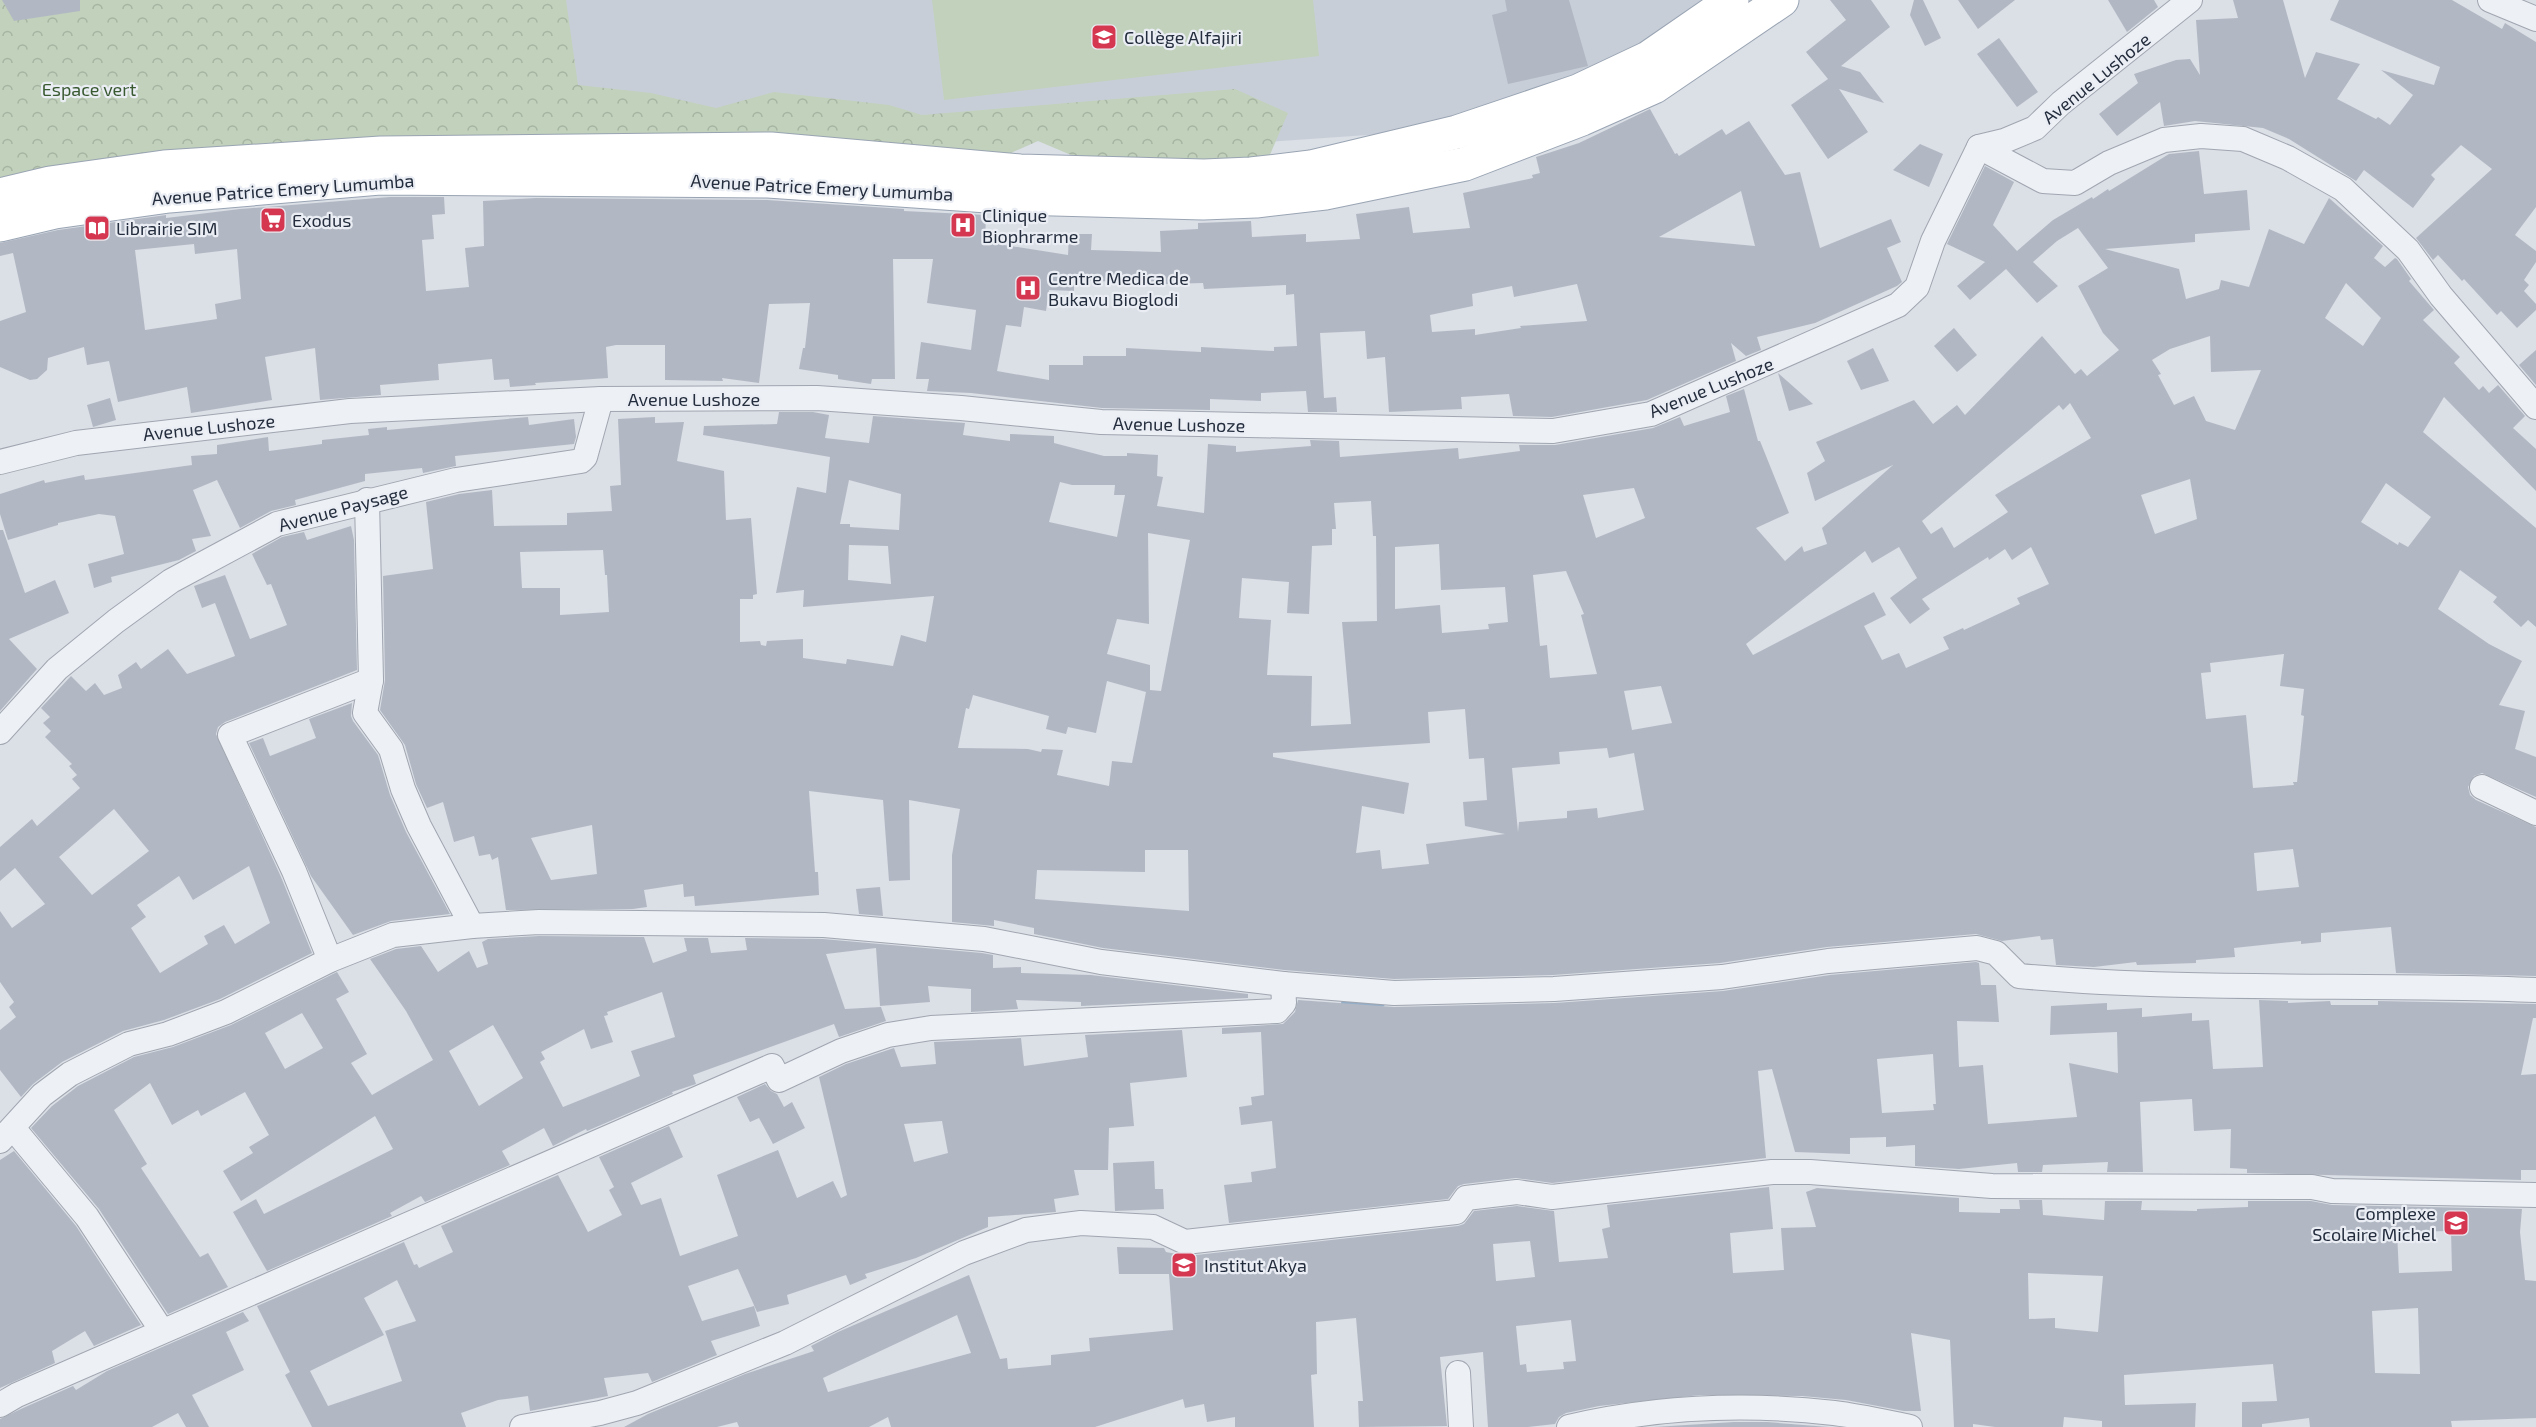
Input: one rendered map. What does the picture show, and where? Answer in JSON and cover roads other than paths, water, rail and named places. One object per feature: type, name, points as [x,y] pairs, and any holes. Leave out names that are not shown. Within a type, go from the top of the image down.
[{"type":"main road","name":"Avenue Patrice Emery Lumumba","points":[[0,195],[50,183],[165,167],[381,153],[1204,176],[1251,174],[1311,167],[1457,132],[1578,91],[1648,58],[1732,0]]},
{"type":"main road","name":"Avenue Patrice Emery Lumumba","points":[[0,225],[55,212],[169,196],[380,178],[769,165],[1017,198],[1203,203],[1257,201],[1325,193],[1466,164],[1582,119],[1654,87],[1782,0]]},
{"type":"main road","points":[[1457,132],[1466,164]]},
{"type":"street","name":"Avenue Lushoze","points":[[0,462],[76,442],[350,411],[601,399],[817,398],[961,408],[1101,422],[1496,430],[1553,430],[1651,414],[1898,305],[1917,287],[1933,241],[1979,147],[2004,141],[2035,128],[2061,103],[2190,0]]},
{"type":"street","points":[[2490,0],[2536,19]]},
{"type":"street","points":[[1979,147],[2043,182],[2075,183],[2109,163],[2164,140],[2201,136],[2243,139],[2288,158],[2343,189],[2408,250],[2441,296],[2536,407]]},
{"type":"street","name":"Avenue Paysage","points":[[0,732],[57,669],[116,621],[171,581],[277,524],[367,500],[456,480],[581,461],[585,457],[601,399]]},
{"type":"street","points":[[367,500],[371,680],[365,713],[391,749],[403,789],[419,826],[472,926]]},
{"type":"street","points":[[330,960],[294,871],[230,735],[371,680]]},
{"type":"street","points":[[2482,787],[2536,813]]},
{"type":"street","points":[[162,1331],[87,1217],[6,1134],[42,1095],[70,1074],[129,1044],[168,1034],[226,1012],[330,960],[393,935],[472,926],[538,922],[824,925],[880,928],[984,939],[1101,962],[1283,984],[1394,993],[1554,989],[1722,977],[1828,961],[1977,948],[1996,953],[2019,976],[2083,982],[2289,987],[2435,986],[2536,990]]},
{"type":"street","points":[[0,1405],[162,1331],[772,1066],[779,1080],[851,1048],[888,1035],[931,1028],[1277,1011],[1284,1003],[1283,984]]},
{"type":"street","points":[[522,1427],[601,1420],[785,1343],[964,1253],[1026,1230],[1081,1222],[1153,1227],[1185,1242],[1456,1212],[1466,1198],[1517,1192],[1552,1197],[1772,1172],[1810,1172],[1992,1186],[2312,1187],[2344,1191],[2536,1195]]},
{"type":"street","points":[[1458,1373],[1461,1427]]},
{"type":"street","points":[[1569,1427],[1614,1417],[1646,1421],[1693,1409],[1790,1409],[1836,1413],[1910,1427]]},
{"type":"waterway","points":[[1345,1004],[1381,1003]]},
{"type":"place","name":"Collège Alfajiri","points":[[1104,37]]},
{"type":"place","name":"Exodus","points":[[273,220]]},
{"type":"place","name":"Clinique Biophrarme","points":[[963,225]]},
{"type":"place","name":"Librairie SIM","points":[[97,228]]},
{"type":"place","name":"Centre Medica de Bukavu Bioglodi","points":[[1028,288]]},
{"type":"place","name":"Complexe Scolaire Michel","points":[[2456,1223]]},
{"type":"place","name":"Institut Akya","points":[[1184,1265]]},
{"type":"park label","name":"Espace vert","points":[[89,89]]}]
